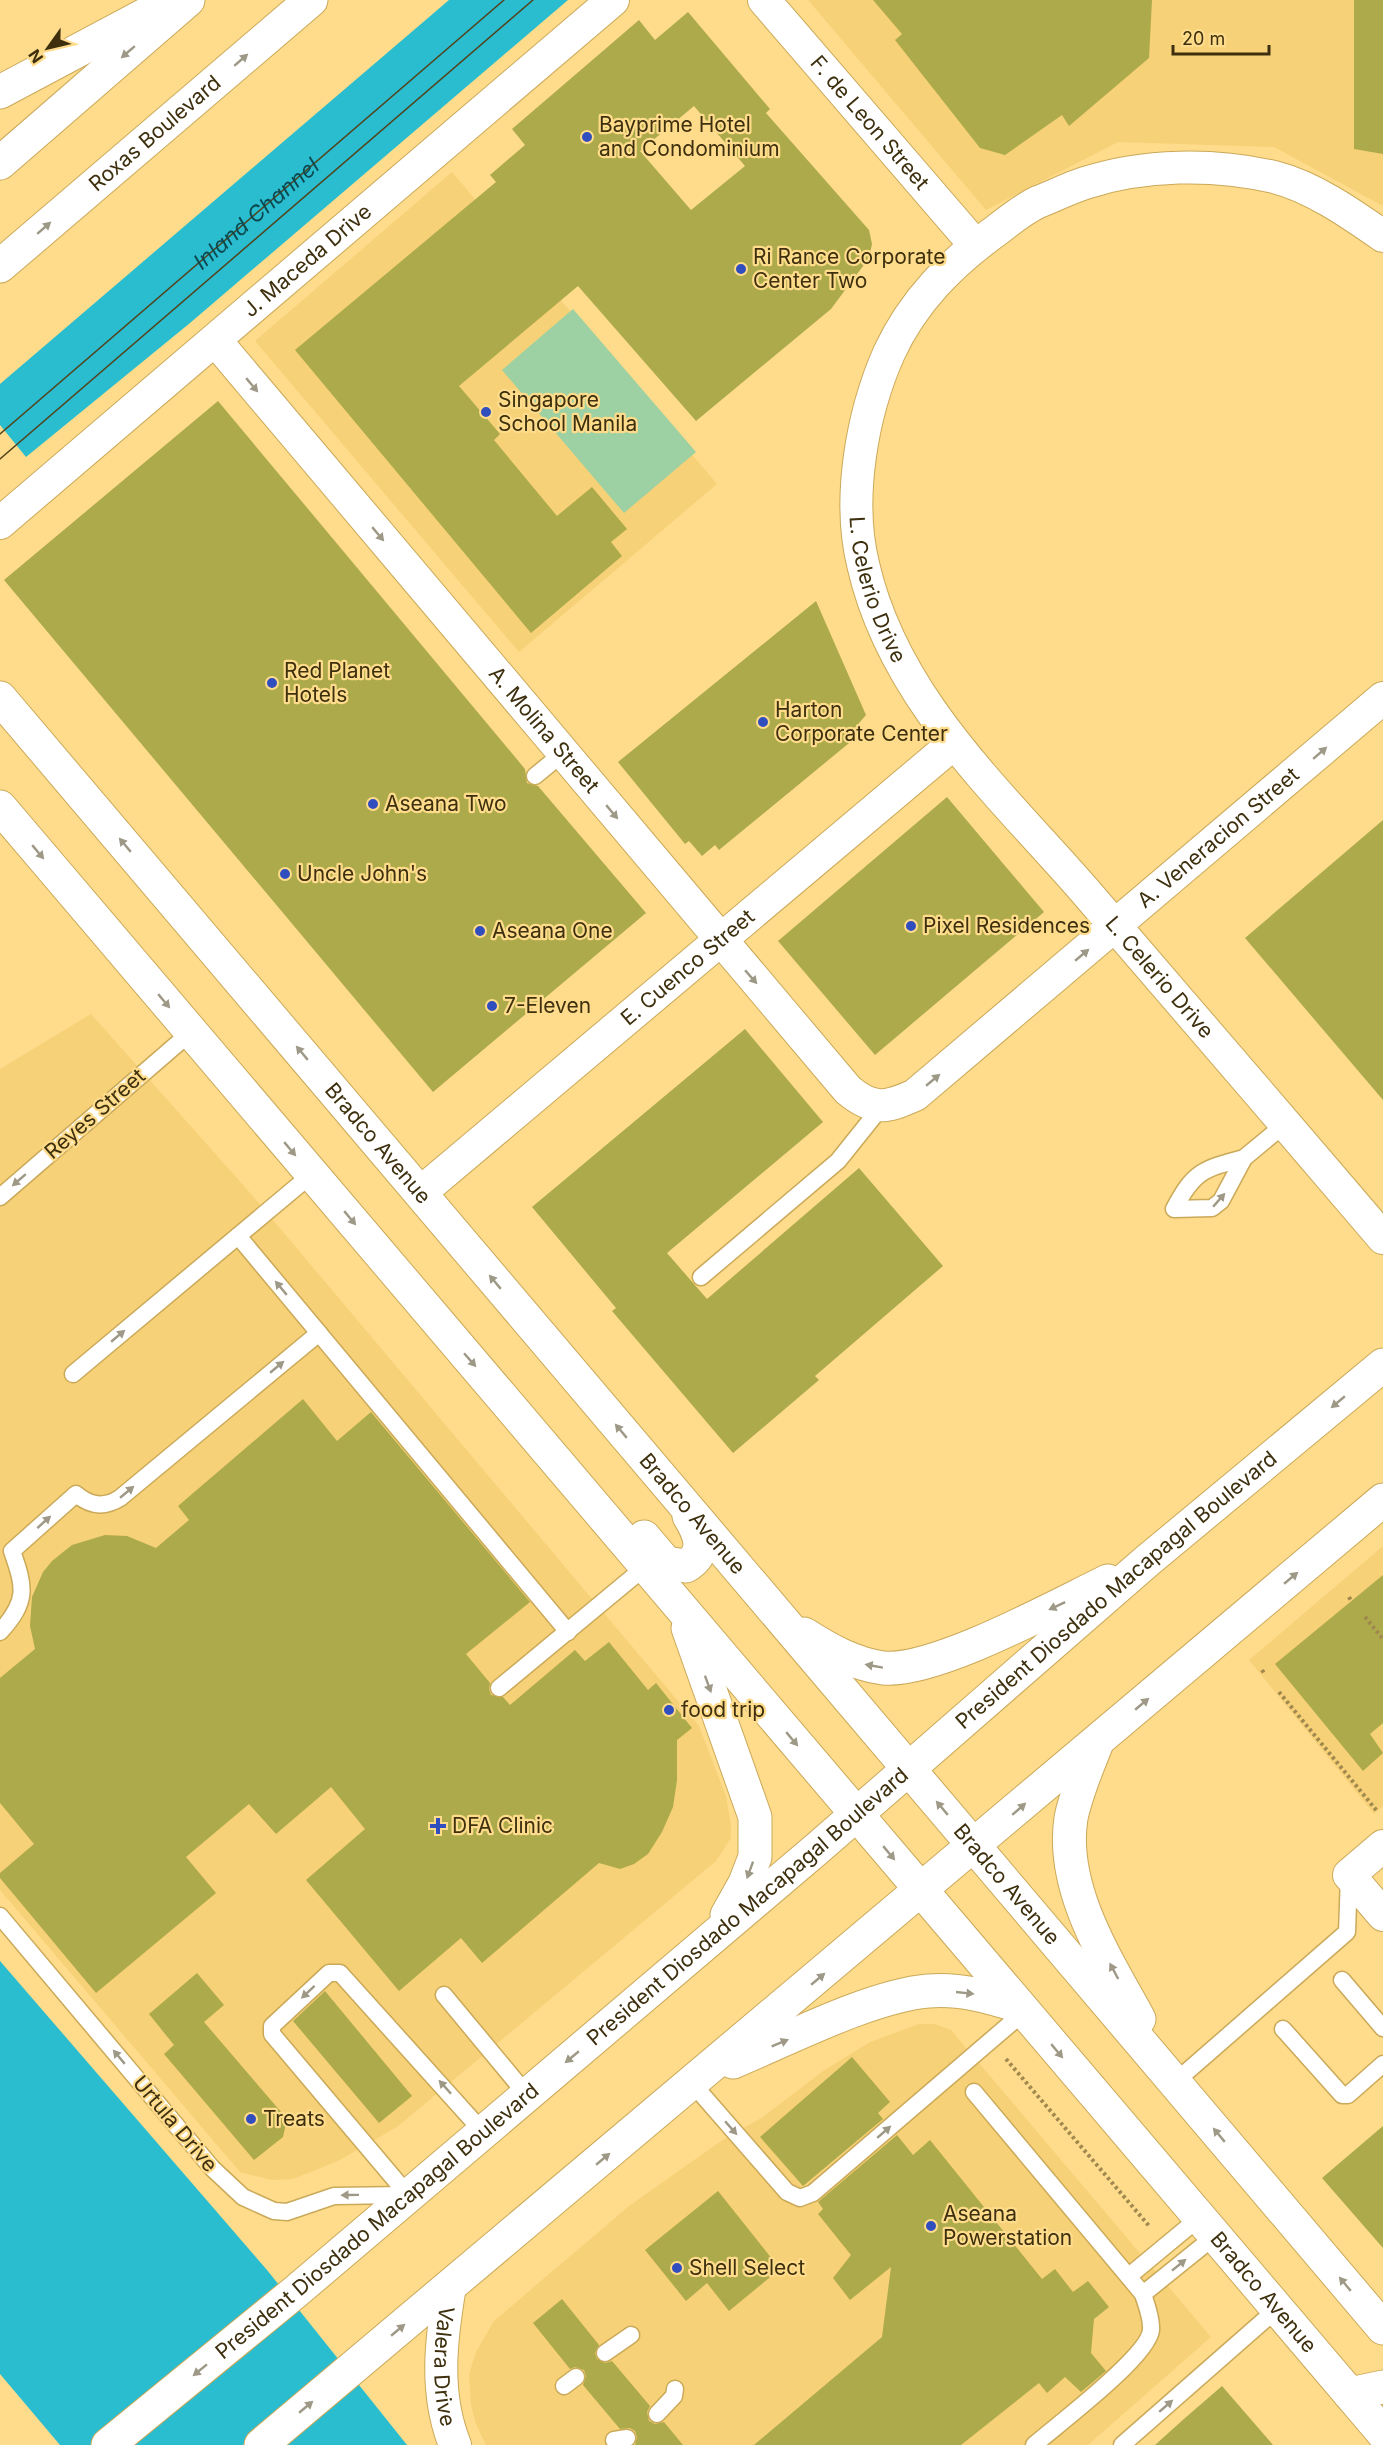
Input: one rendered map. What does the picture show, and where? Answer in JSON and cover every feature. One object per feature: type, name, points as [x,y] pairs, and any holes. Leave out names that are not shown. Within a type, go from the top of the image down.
[{"type":"main road","points":[[0,92],[173,0]]},
{"type":"main road","points":[[0,163],[188,0]]},
{"type":"main road","name":"Roxas Boulevard","points":[[0,266],[311,0]]},
{"type":"main road","name":"Bradco Avenue","points":[[0,698],[1383,2328]]},
{"type":"main road","name":"Bradco Avenue","points":[[0,807],[1383,2433]]},
{"type":"main road","name":"President Diosdado Macapagal Boulevard","points":[[108,2445],[294,2293],[856,1815],[1147,1561],[1383,1365]]},
{"type":"main road","points":[[261,2445],[921,1892],[1383,1500]]},
{"type":"main road","points":[[605,1518],[639,1532],[666,1563],[686,1566],[698,1555],[700,1540],[681,1501]]},
{"type":"main road","points":[[782,1619],[846,1658],[884,1668],[902,1668],[923,1664],[967,1647],[1147,1561]]},
{"type":"main road","points":[[681,1609],[755,1817],[756,1838],[751,1870],[715,1935]]},
{"type":"main road","points":[[1098,1742],[1080,1784],[1071,1819],[1070,1853],[1075,1880],[1106,1956],[1173,2080]]},
{"type":"main road","points":[[699,2078],[898,1997],[928,1991],[958,1992],[984,1995],[1021,2009]]},
{"type":"main road","points":[[1350,2394],[1383,2387]]},
{"type":"street","name":"J. Maceda Drive","points":[[0,523],[613,0]]},
{"type":"street","name":"F. de Leon Street","points":[[764,0],[975,245]]},
{"type":"street","name":"L. Celerio Drive","points":[[1383,236],[1333,202],[1276,177],[1194,166],[1132,172],[1085,183],[1029,206],[975,245],[935,281],[900,329],[873,394],[861,440],[857,498],[862,563],[883,623],[909,677],[953,744],[1116,927],[1383,1238]]},
{"type":"street","name":"A. Molina Street","points":[[214,340],[848,1090],[860,1100],[882,1106]]},
{"type":"street","name":"A. Veneracion Street","points":[[882,1106],[892,1105],[915,1095],[1116,927],[1383,698]]},
{"type":"street","name":"E. Cuenco Street","points":[[420,1193],[953,744]]},
{"type":"street","points":[[1383,1846],[1349,1875],[1383,1915]]},
{"type":"street","name":"Valera Drive","points":[[450,2286],[443,2330],[441,2384],[443,2406],[455,2445]]},
{"type":"lane","points":[[535,776],[563,753]]},
{"type":"lane","name":"Reyes Street","points":[[0,1197],[191,1032]]},
{"type":"lane","points":[[700,1277],[838,1161],[882,1106]]},
{"type":"lane","points":[[1244,1158],[1285,1124]]},
{"type":"lane","points":[[73,1374],[312,1174]]},
{"type":"lane","points":[[238,1236],[568,1632]]},
{"type":"lane","points":[[0,1632],[14,1617],[21,1602],[22,1582],[12,1551],[76,1494],[83,1500],[97,1505],[120,1498],[319,1333]]},
{"type":"lane","points":[[500,1688],[645,1567]]},
{"type":"lane","points":[[1173,2080],[1347,1932],[1349,1875]]},
{"type":"lane","name":"Urtula Drive","points":[[0,1916],[212,2169],[243,2197],[262,2207],[287,2212],[334,2196],[408,2195]]},
{"type":"lane","points":[[408,2195],[272,2034],[272,2026],[329,1973],[340,1973],[483,2132]]},
{"type":"lane","points":[[1342,1980],[1382,2025]]},
{"type":"lane","points":[[444,1995],[527,2095]]},
{"type":"lane","points":[[699,2078],[787,2192],[800,2198],[813,2193],[990,2041],[1021,2009]]},
{"type":"lane","points":[[1283,2029],[1341,2094],[1348,2095],[1383,2064]]},
{"type":"lane","points":[[974,2092],[1143,2294],[1151,2332],[1138,2355],[1034,2445]]},
{"type":"lane","points":[[1129,2276],[1166,2245],[1207,2227]]},
{"type":"lane","points":[[1143,2294],[1207,2227]]},
{"type":"lane","points":[[1122,2445],[1276,2309]]},
{"type":"lane","points":[[605,2353],[631,2336]]},
{"type":"lane","points":[[657,2414],[674,2396],[675,2389]]},
{"type":"path","points":[[1365,1617],[1383,1639]]},
{"type":"path","points":[[1279,1692],[1377,1811]]},
{"type":"path","points":[[990,2041],[1166,2245]]},
{"type":"shaded area","points":[[808,0],[1383,0],[1383,206],[1274,147],[1118,142],[986,210]]},
{"type":"shaded area","name":"Singapore School Manila","points":[[452,172],[717,484],[519,652],[255,341]]},
{"type":"shaded area","points":[[91,1014],[252,1195],[699,1726],[726,1796],[731,1838],[716,1861],[397,2127],[338,2161],[293,2179],[271,2180],[240,2172],[0,1890],[0,1069]]},
{"type":"shaded area","points":[[1383,1546],[1383,1806],[1374,1814],[1249,1660]]},
{"type":"shaded area","name":"Aseana Powerstation","points":[[919,2024],[935,2024],[951,2030],[1211,2337],[1088,2445],[486,2445],[476,2424],[471,2405],[469,2374],[476,2352],[494,2321],[629,2206],[724,2139],[763,2117],[823,2071],[870,2042]]},
{"type":"green space","points":[[573,309],[696,452],[624,513],[502,370]]},
{"type":"water","name":"Inland Channel","points":[[449,0],[568,0],[190,323],[26,457],[0,425],[0,384]]},
{"type":"water","points":[[0,1961],[267,2270],[407,2445],[60,2445],[0,2374]]},
{"type":"building","points":[[873,0],[1152,0],[1149,58],[1069,126],[1062,115],[1005,155],[980,148],[895,40],[902,34]]},
{"type":"building","points":[[1354,0],[1383,0],[1383,154],[1354,149]]},
{"type":"building","points":[[688,12],[770,109],[766,113],[869,230],[872,244],[869,258],[831,309],[696,421],[578,286],[459,386],[500,434],[494,440],[557,516],[592,487],[627,529],[611,542],[622,556],[531,633],[295,350],[496,182],[490,175],[525,145],[512,129],[639,20],[655,40]],"holes":[[[694,106],[745,166],[691,210],[640,151]]]},
{"type":"building","points":[[218,401],[525,769],[527,783],[538,786],[646,913],[433,1092],[4,580]]},
{"type":"building","name":"Harton Corporate Center","points":[[816,601],[866,715],[853,730],[854,739],[719,850],[715,845],[702,856],[689,841],[685,844],[618,762]]},
{"type":"building","name":"Pixel Residences","points":[[947,797],[1044,912],[875,1055],[778,941]]},
{"type":"building","points":[[1383,820],[1383,1100],[1245,938]]},
{"type":"building","points":[[745,1029],[823,1122],[667,1253],[707,1299],[859,1168],[943,1266],[815,1376],[819,1380],[733,1453],[612,1311],[616,1308],[532,1207]]},
{"type":"building","points":[[303,1399],[337,1441],[371,1412],[530,1602],[466,1654],[490,1683],[491,1695],[503,1697],[510,1705],[575,1650],[585,1661],[609,1642],[648,1690],[656,1683],[692,1728],[677,1740],[677,1780],[673,1807],[662,1832],[648,1854],[634,1864],[620,1869],[599,1863],[482,1963],[461,1938],[399,1991],[306,1880],[365,1829],[331,1787],[276,1834],[249,1804],[186,1857],[216,1893],[96,1993],[0,1878],[0,1873],[34,1844],[0,1803],[0,1678],[35,1649],[30,1626],[32,1597],[43,1572],[52,1561],[72,1545],[105,1535],[127,1536],[156,1548],[189,1520],[178,1506]]},
{"type":"building","points":[[1383,1575],[1383,1723],[1370,1734],[1383,1753],[1363,1771],[1275,1664]]},
{"type":"building","points":[[197,1973],[224,2005],[204,2022],[287,2119],[283,2137],[254,2160],[164,2054],[174,2045],[149,2014]]},
{"type":"building","points":[[325,1991],[412,2096],[379,2123],[293,2021]]},
{"type":"building","points":[[852,2057],[890,2102],[878,2113],[883,2119],[803,2186],[760,2137]]},
{"type":"building","points":[[1383,2126],[1383,2248],[1322,2178]]},
{"type":"building","points":[[897,2135],[913,2155],[930,2140],[1042,2279],[1055,2269],[1073,2292],[1088,2281],[1109,2307],[1094,2319],[1091,2353],[1106,2371],[1081,2392],[1065,2377],[1047,2393],[1039,2383],[961,2445],[754,2445],[882,2337],[891,2267],[850,2300],[833,2278],[851,2255],[818,2214],[823,2209],[818,2202]]},
{"type":"building","points":[[718,2191],[780,2269],[729,2311],[707,2283],[686,2301],[645,2250]]},
{"type":"building","points":[[562,2299],[599,2345],[595,2353],[597,2359],[605,2363],[612,2361],[650,2406],[647,2412],[649,2421],[655,2424],[664,2422],[683,2445],[635,2445],[637,2437],[635,2431],[630,2428],[620,2429],[583,2385],[586,2376],[584,2370],[575,2367],[570,2369],[533,2323]]},
{"type":"building","points":[[1222,2386],[1273,2445],[1155,2445],[1185,2418]]},
{"type":"tram line","points":[[0,434],[504,0]]},
{"type":"tram line","points":[[0,459],[533,0]]},
{"type":"place","name":"Bayprime Hotel and Condominium","points":[[587,137]]},
{"type":"place","name":"Ri Rance Corporate Center Two","points":[[741,269]]},
{"type":"place","name":"Singapore School Manila","points":[[486,412]]},
{"type":"place","name":"Red Planet Hotels","points":[[272,683]]},
{"type":"place","name":"Harton Corporate Center","points":[[763,722]]},
{"type":"place","name":"Aseana Two","points":[[373,804]]},
{"type":"place","name":"Uncle John's","points":[[285,874]]},
{"type":"place","name":"Pixel Residences","points":[[911,926]]},
{"type":"place","name":"Aseana One","points":[[480,931]]},
{"type":"place","name":"7-Eleven","points":[[492,1006]]},
{"type":"place","name":"food trip","points":[[669,1710]]},
{"type":"place","name":"DFA Clinic","points":[[438,1826]]},
{"type":"place","name":"Treats","points":[[251,2119]]},
{"type":"place","name":"Aseana Powerstation","points":[[931,2226]]},
{"type":"place","name":"Shell Select","points":[[677,2268]]}]
